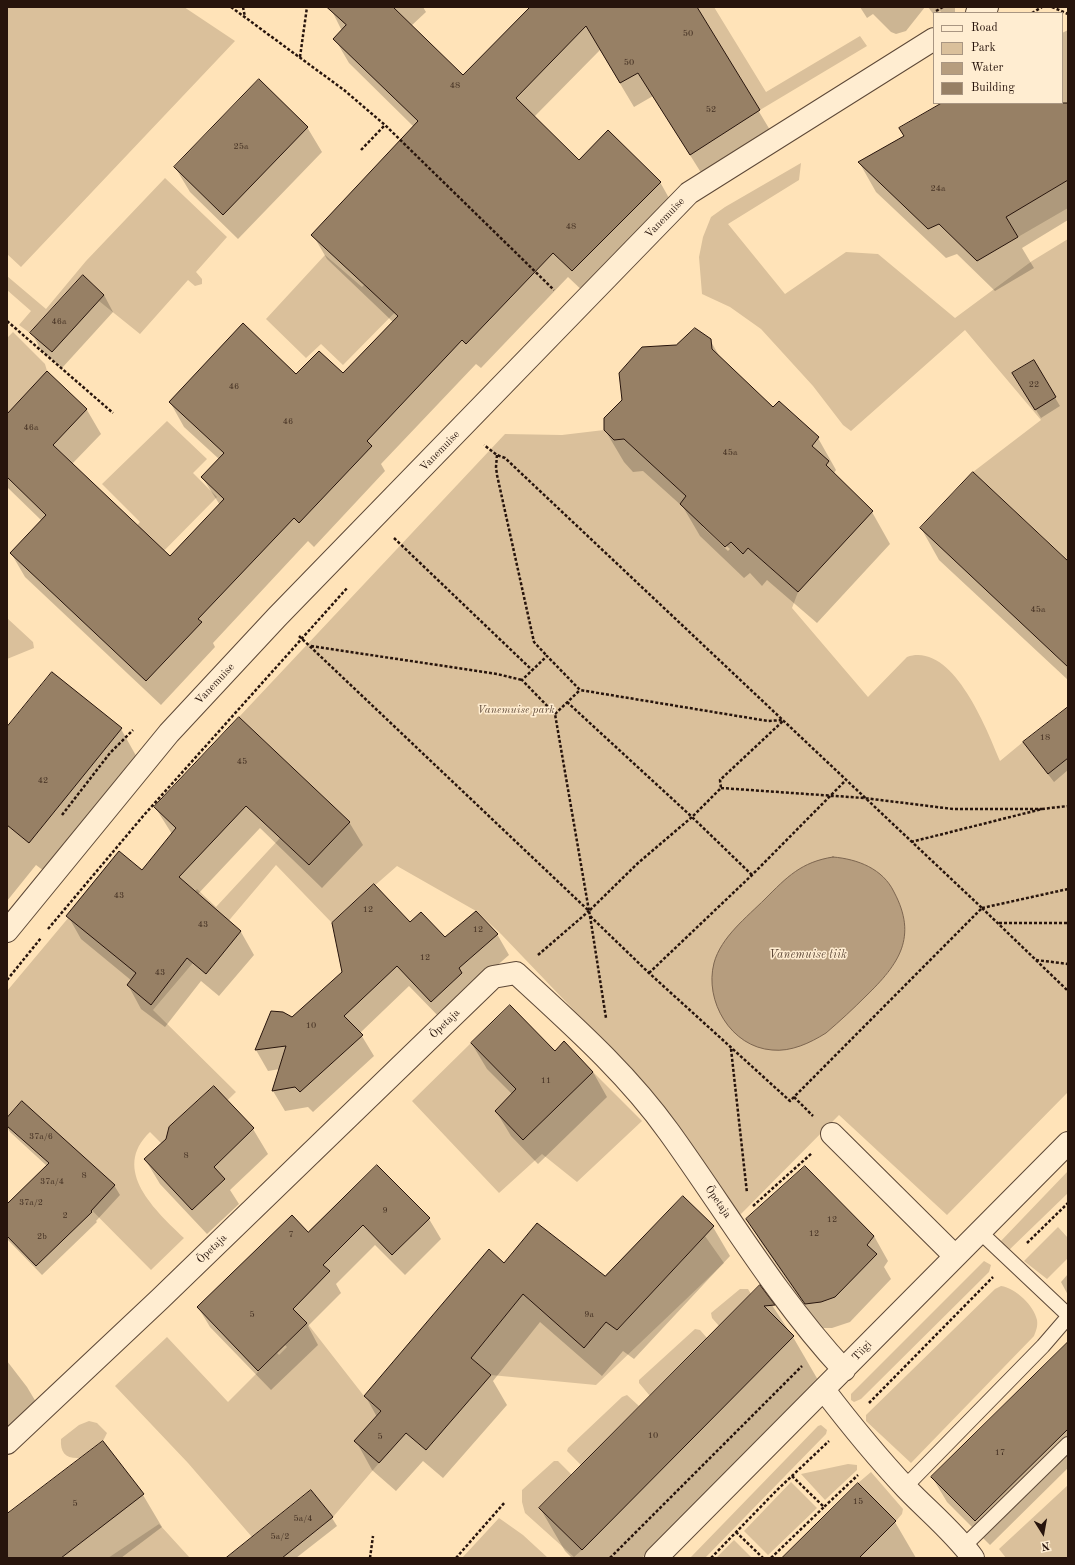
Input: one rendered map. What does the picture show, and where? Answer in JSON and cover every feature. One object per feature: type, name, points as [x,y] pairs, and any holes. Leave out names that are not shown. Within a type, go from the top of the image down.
[{"type":"street","name":"Vanemuise","points":[[7,931],[169,733],[277,617],[374,519],[689,193],[933,40]]},
{"type":"street","name":"Õpetaja","points":[[7,1443],[160,1299],[494,977],[516,973],[604,1055],[668,1131],[805,1323],[822,1346],[844,1370]]},
{"type":"street","points":[[832,1134],[955,1256]]},
{"type":"street","name":"Tiigi","points":[[656,1558],[1068,1143]]},
{"type":"street","points":[[824,1390],[878,1457],[905,1487],[969,1552]]},
{"type":"lane","points":[[905,1487],[1043,1346],[1068,1316],[979,1231]]},
{"type":"lane","points":[[969,1552],[1068,1444]]},
{"type":"path","points":[[231,7],[344,90],[385,124],[576,310]]},
{"type":"path","points":[[243,7],[245,17]]},
{"type":"path","points":[[300,58],[307,7]]},
{"type":"path","points":[[1052,7],[1068,14]]},
{"type":"path","points":[[361,150],[385,124]]},
{"type":"path","points":[[7,321],[113,413]]},
{"type":"path","points":[[479,450],[484,445],[497,455],[505,458],[1068,990]]},
{"type":"path","points":[[497,455],[497,475],[534,642],[580,690],[768,721],[783,720]]},
{"type":"path","points":[[374,519],[532,670]]},
{"type":"path","points":[[388,543],[399,532]]},
{"type":"path","points":[[7,980],[135,824],[353,582]]},
{"type":"path","points":[[277,617],[310,645],[589,911]]},
{"type":"path","points":[[310,645],[497,674],[522,680],[555,714],[590,916],[610,1043],[604,1055]]},
{"type":"path","points":[[522,680],[547,656]]},
{"type":"path","points":[[555,714],[580,690]]},
{"type":"path","points":[[567,702],[692,817],[752,875]]},
{"type":"path","points":[[721,788],[720,780],[783,720]]},
{"type":"path","points":[[649,973],[833,796],[846,780]]},
{"type":"path","points":[[516,973],[589,911],[638,863],[692,817],[721,788],[864,798],[953,809],[1042,809],[1068,806]]},
{"type":"path","points":[[911,842],[1042,809]]},
{"type":"path","points":[[590,916],[649,973],[790,1101],[982,908],[1068,889]]},
{"type":"path","points":[[998,923],[1068,924]]},
{"type":"path","points":[[1035,960],[1068,964]]},
{"type":"path","points":[[731,1048],[747,1195]]},
{"type":"path","points":[[749,1210],[832,1134]]},
{"type":"path","points":[[711,1558],[1068,1203]]},
{"type":"path","points":[[771,1558],[878,1457]]},
{"type":"path","points":[[792,1476],[824,1507]]},
{"type":"path","points":[[456,1558],[505,1502]]},
{"type":"path","points":[[736,1532],[763,1558]]},
{"type":"path","points":[[370,1558],[373,1536]]},
{"type":"green space","points":[[7,7],[184,7],[235,41],[21,267],[7,254]]},
{"type":"green space","points":[[697,7],[714,7],[766,92],[860,36],[867,46],[760,110]]},
{"type":"green space","points":[[1010,146],[1040,197],[1068,180],[1068,208],[1018,237],[976,165]]},
{"type":"green space","points":[[801,163],[799,180],[728,224],[785,294],[846,252],[878,254],[955,318],[1032,261],[1068,239],[1068,560],[973,472],[1041,420],[965,330],[851,431],[843,425],[813,386],[761,329],[730,307],[702,294],[699,257],[703,237],[711,217],[725,207]]},
{"type":"green space","points":[[165,178],[227,237],[196,272],[202,279],[202,284],[195,286],[188,280],[140,334],[99,301],[104,295],[83,275],[30,333],[19,325],[31,311],[7,290],[7,276],[46,309],[86,261]]},
{"type":"green space","points":[[325,255],[362,287],[381,268],[412,295],[343,365],[321,344],[306,358],[266,319]]},
{"type":"green space","points":[[13,332],[45,364],[47,371],[7,414],[7,338]]},
{"type":"green space","points":[[167,421],[207,459],[193,473],[217,497],[149,566],[123,542],[140,522],[102,484]]},
{"type":"green space","name":"Vanemuise park","points":[[604,430],[614,440],[624,439],[686,496],[680,504],[725,547],[731,542],[743,554],[748,548],[798,592],[792,608],[868,697],[907,657],[924,656],[939,662],[953,675],[966,691],[977,710],[1000,761],[1023,742],[1048,774],[1068,758],[1068,1092],[947,1215],[839,1115],[739,1216],[654,1094],[501,934],[476,911],[397,866],[332,923],[276,865],[153,1010],[236,1092],[172,1154],[150,1132],[139,1146],[134,1161],[136,1175],[142,1189],[150,1203],[184,1238],[151,1270],[47,1165],[68,1144],[7,1118],[7,991],[69,917],[128,965],[197,889],[216,907],[280,838],[309,865],[350,822],[239,717],[505,434],[562,435]]},
{"type":"green space","points":[[7,618],[33,642],[34,648],[7,659]]},
{"type":"green space","points":[[471,1043],[516,1089],[523,1140],[593,1072],[642,1121],[577,1182],[542,1154],[499,1193],[412,1101]]},
{"type":"green space","points":[[1068,1171],[1068,1193],[1008,1251],[999,1243]]},
{"type":"green space","points":[[1058,1227],[1068,1238],[1068,1258],[1047,1279],[1024,1261]]},
{"type":"green space","points":[[705,1236],[724,1263],[596,1385],[491,1375],[471,1358],[526,1290],[584,1347],[606,1322],[617,1330]]},
{"type":"green space","points":[[984,1261],[991,1265],[989,1272],[861,1399],[854,1402],[851,1400],[851,1394]]},
{"type":"green space","points":[[1001,1286],[1013,1290],[1024,1298],[1032,1309],[1037,1320],[1037,1328],[1034,1336],[911,1463],[866,1421],[866,1415],[995,1289]]},
{"type":"green space","points":[[740,1289],[748,1289],[751,1294],[719,1326],[712,1318],[711,1313]]},
{"type":"green space","points":[[307,1323],[364,1396],[381,1411],[355,1441],[379,1463],[333,1517],[311,1490],[252,1537],[188,1463],[115,1386],[167,1337],[228,1402],[277,1353],[279,1355],[287,1347],[285,1345]]},
{"type":"green space","points":[[695,1329],[700,1330],[707,1338],[650,1396],[639,1383],[639,1380]]},
{"type":"green space","points":[[627,1395],[639,1406],[581,1465],[567,1451],[568,1448],[622,1397]]},
{"type":"green space","points":[[89,1421],[97,1423],[107,1433],[103,1441],[80,1458],[68,1456],[63,1451],[61,1439],[79,1425]]},
{"type":"green space","points":[[821,1425],[827,1430],[826,1434],[705,1558],[690,1558],[818,1426]]},
{"type":"green space","points":[[554,1461],[558,1461],[572,1475],[539,1508],[582,1550],[574,1557],[525,1513],[522,1502],[522,1490]]},
{"type":"green space","points":[[848,1464],[857,1465],[857,1470],[825,1500],[801,1474]]},
{"type":"green space","points":[[871,1472],[903,1509],[902,1514],[896,1521],[858,1483]]},
{"type":"green space","points":[[791,1482],[817,1508],[768,1555],[744,1531]]},
{"type":"green space","points":[[1068,1485],[1068,1558],[1006,1558],[999,1549]]},
{"type":"green space","points":[[499,1518],[523,1535],[548,1558],[462,1558]]},
{"type":"green space","points":[[159,1524],[190,1558],[108,1558]]},
{"type":"green space","points":[[734,1540],[752,1558],[716,1558]]},
{"type":"water","name":"Vanemuise tiik","points":[[833,857],[852,860],[869,867],[876,871],[889,884],[901,908],[904,923],[904,936],[901,949],[896,961],[888,973],[826,1033],[807,1043],[786,1050],[772,1050],[757,1047],[744,1040],[733,1031],[724,1020],[717,1006],[713,992],[712,978],[717,954],[728,936],[735,928],[788,877],[812,863]]},
{"type":"building","points":[[327,7],[393,7],[463,75],[530,7],[697,7],[760,110],[690,155],[638,73],[620,83],[586,26],[516,98],[579,160],[608,130],[661,182],[572,271],[553,253],[466,344],[462,340],[367,441],[372,446],[299,523],[294,518],[198,619],[202,622],[146,681],[10,553],[46,515],[7,477],[7,414],[47,371],[87,409],[53,445],[170,556],[224,499],[201,477],[224,453],[169,402],[243,323],[296,374],[319,351],[343,373],[398,316],[311,235],[418,121],[333,39],[346,25]]},
{"type":"building","points":[[259,79],[308,127],[223,215],[174,167]]},
{"type":"building","points":[[1068,103],[1068,180],[1006,217],[1018,237],[977,261],[939,224],[928,229],[858,162],[904,136],[899,128],[940,104]]},
{"type":"building","points":[[83,275],[104,295],[52,352],[30,333]]},
{"type":"building","points":[[695,328],[711,339],[712,349],[773,407],[779,401],[819,437],[812,446],[829,461],[826,465],[873,511],[798,592],[748,548],[743,554],[731,542],[725,547],[680,504],[686,496],[624,439],[614,440],[604,430],[604,418],[622,400],[619,373],[642,347],[676,345]]},
{"type":"building","points":[[1034,360],[1056,397],[1035,410],[1012,373]]},
{"type":"building","points":[[973,472],[1068,561],[1068,667],[920,528]]},
{"type":"building","points":[[52,672],[122,728],[29,843],[7,825],[7,727]]},
{"type":"building","points":[[1068,707],[1068,758],[1048,774],[1023,742]]},
{"type":"building","points":[[239,717],[350,822],[309,865],[246,806],[179,877],[241,931],[206,974],[187,958],[151,1005],[127,985],[136,973],[66,916],[119,851],[142,870],[176,828],[154,807]]},
{"type":"building","points":[[374,884],[410,922],[421,912],[445,937],[476,911],[498,934],[459,968],[462,973],[431,1002],[397,966],[344,1016],[363,1035],[300,1092],[295,1087],[272,1091],[286,1046],[255,1050],[271,1011],[283,1012],[292,1017],[342,972],[332,923]]},
{"type":"building","points":[[510,1005],[555,1051],[564,1041],[593,1072],[523,1140],[495,1111],[516,1089],[471,1043]]},
{"type":"building","points":[[214,1086],[254,1128],[214,1167],[225,1179],[192,1210],[144,1159],[166,1139],[169,1127]]},
{"type":"building","points":[[22,1101],[115,1185],[91,1211],[92,1212],[36,1266],[7,1236],[7,1204],[49,1163],[7,1126],[7,1118]]},
{"type":"building","points":[[377,1165],[430,1218],[392,1255],[363,1225],[323,1265],[330,1271],[293,1309],[307,1323],[258,1371],[197,1307],[292,1215],[308,1232]]},
{"type":"building","points":[[805,1166],[874,1236],[867,1245],[877,1254],[835,1297],[821,1302],[805,1304],[746,1219]]},
{"type":"building","points":[[683,1196],[714,1226],[617,1330],[606,1322],[584,1348],[523,1294],[471,1358],[491,1375],[426,1450],[406,1433],[379,1463],[354,1441],[381,1411],[364,1396],[489,1249],[504,1263],[537,1223],[605,1276]]},
{"type":"building","points":[[760,1285],[775,1305],[764,1306],[794,1336],[582,1550],[539,1508]]},
{"type":"building","points":[[1068,1342],[1068,1429],[975,1521],[931,1477]]},
{"type":"building","points":[[103,1441],[144,1494],[61,1558],[7,1558],[7,1514]]},
{"type":"building","points":[[858,1483],[896,1521],[859,1558],[782,1558]]},
{"type":"building","points":[[311,1490],[333,1517],[282,1558],[226,1558]]}]
